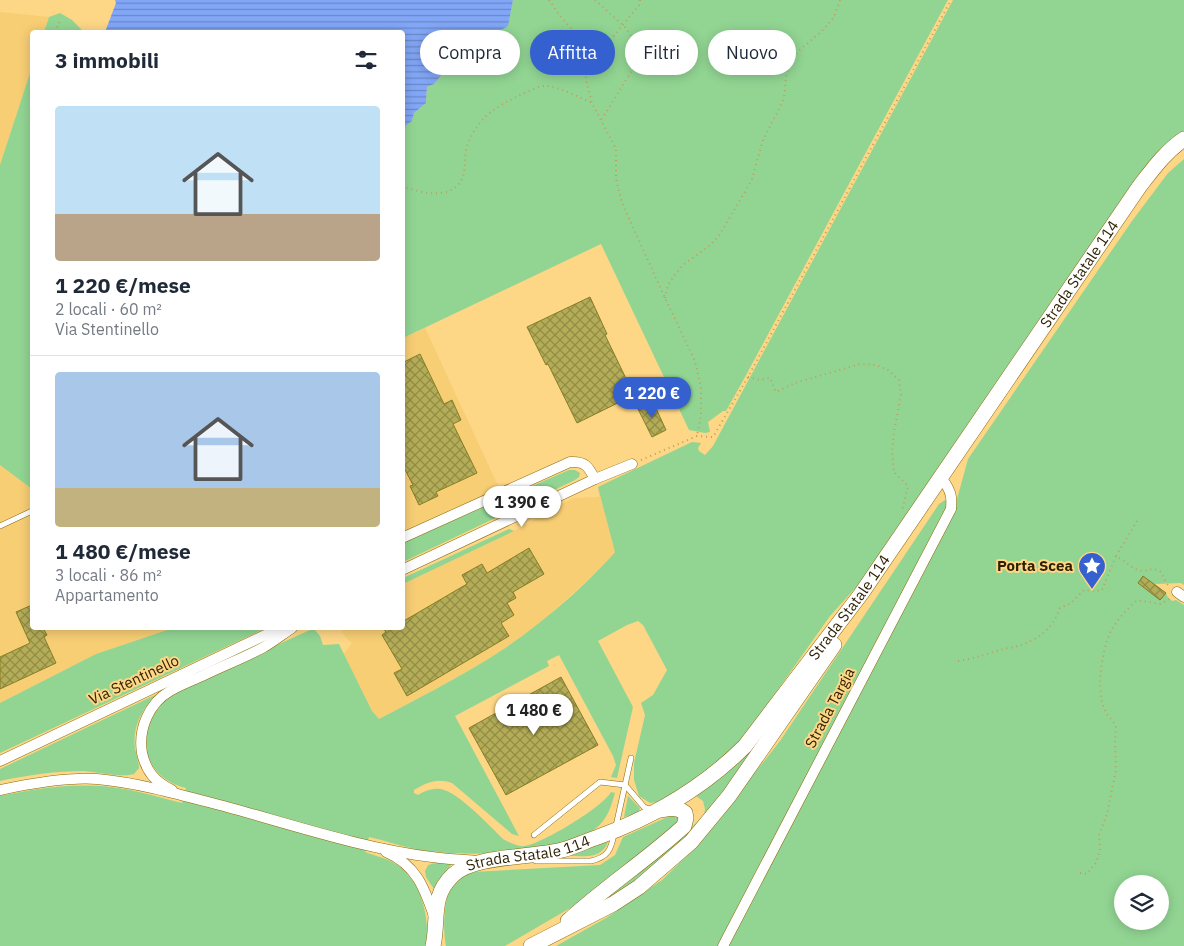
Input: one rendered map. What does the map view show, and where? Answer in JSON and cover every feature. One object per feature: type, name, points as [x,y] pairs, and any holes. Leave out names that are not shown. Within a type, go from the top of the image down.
[{"type":"main road","name":"Strada Statale 114","points":[[436,936],[436,903],[440,892],[454,874],[465,867],[488,861],[564,850],[615,831],[660,810],[715,774],[745,746],[861,594],[1139,187],[1161,158],[1172,147],[1184,140]]},
{"type":"main road","name":"Strada Statale 114","points":[[531,946],[613,904],[639,887],[691,842],[712,818],[1154,182],[1168,164],[1184,152]]},
{"type":"main road","points":[[552,935],[586,904],[635,868],[684,826],[685,813],[672,807],[660,810]]},
{"type":"street","points":[[405,537],[570,462],[580,461],[589,468],[595,480]]},
{"type":"street","points":[[405,569],[632,464]]},
{"type":"street","name":"Strada Targia","points":[[723,946],[951,509],[951,492],[945,483]]},
{"type":"street","name":"Via Stentinello","points":[[0,760],[276,630]]},
{"type":"street","points":[[184,796],[155,780],[147,768],[141,745],[141,734],[150,711],[169,692],[264,647],[289,630]]},
{"type":"street","points":[[0,790],[24,785],[95,779],[118,782],[184,796],[366,844],[432,857],[488,861]]},
{"type":"street","points":[[366,844],[397,857],[418,877],[427,896],[436,936]]},
{"type":"lane","points":[[0,526],[30,512]]},
{"type":"lane","points":[[488,861],[565,862],[600,859],[612,848],[631,758]]},
{"type":"lane","points":[[534,835],[600,782],[626,785],[644,806],[652,810],[660,810]]},
{"type":"path","points":[[549,0],[572,30]]},
{"type":"path","points":[[595,0],[626,28],[636,44],[638,62],[602,119]]},
{"type":"path","points":[[615,33],[640,4],[640,0]]},
{"type":"path","points":[[665,298],[668,285],[674,276],[683,265],[710,246],[718,237],[745,192],[752,180],[763,140],[784,99],[789,65],[796,53],[822,31],[834,17],[840,0]]},
{"type":"path","points":[[632,464],[697,436],[714,437],[951,0]]},
{"type":"path","points":[[56,30],[60,21]]},
{"type":"path","points":[[585,75],[592,103],[616,149],[616,179],[622,202],[695,361],[701,388],[701,416],[697,436]]},
{"type":"path","points":[[405,187],[423,193],[440,194],[457,186],[464,176],[466,148],[481,121],[495,108],[526,92],[544,86],[592,103]]},
{"type":"path","points":[[748,377],[760,380],[770,378],[776,392],[795,383],[860,364],[876,365],[888,370],[899,380],[901,395],[892,452],[894,472],[908,486],[897,524],[901,534]]},
{"type":"path","points":[[958,661],[970,660],[1001,649],[1016,647],[1045,632],[1056,620],[1060,608],[1071,603],[1084,590],[1102,590],[1116,556],[1137,521]]},
{"type":"path","points":[[1080,873],[1087,874],[1096,863],[1100,850],[1099,835],[1108,814],[1116,770],[1114,742],[1116,726],[1105,712],[1101,688],[1102,660],[1108,638],[1126,610],[1136,601],[1160,604],[1180,594],[1166,584],[1162,572],[1154,568],[1142,571],[1116,556]]},
{"type":"shaded area","points":[[0,12],[49,17],[45,30],[30,30],[30,73],[0,165]]},
{"type":"shaded area","points":[[425,328],[499,488],[405,532],[405,337]]},
{"type":"shaded area","points":[[692,442],[615,552],[601,568],[541,622],[494,656],[379,719],[372,711],[344,654],[352,643],[341,630],[405,630],[405,583],[528,524],[548,510],[574,498],[599,497],[598,487]]},
{"type":"shaded area","points":[[0,465],[30,488],[30,630],[167,630],[96,654],[0,703]]},
{"type":"green space","points":[[513,0],[948,0],[726,411],[723,411],[708,422],[710,432],[689,430],[601,244],[405,337],[405,126],[412,121],[414,113],[426,103],[427,87],[434,84],[442,75],[520,75],[520,30],[501,30],[507,26]]},
{"type":"green space","points":[[953,0],[1184,0],[1184,132],[1172,138],[1155,158],[858,585],[830,616],[745,736],[728,756],[665,801],[650,803],[639,796],[634,780],[634,763],[645,715],[641,703],[653,695],[667,670],[643,625],[638,621],[598,641],[633,707],[617,778],[611,777],[616,765],[613,756],[559,655],[547,661],[549,666],[455,716],[519,836],[512,834],[452,783],[433,782],[414,790],[414,793],[418,795],[435,789],[448,791],[474,810],[503,839],[522,846],[534,843],[558,832],[597,806],[611,792],[615,793],[606,817],[595,829],[580,837],[538,849],[467,854],[420,850],[369,837],[365,852],[396,864],[408,874],[414,883],[423,903],[427,925],[427,946],[0,946],[0,796],[44,788],[103,786],[126,789],[182,803],[186,788],[162,777],[150,761],[146,748],[148,727],[154,714],[163,703],[179,692],[310,630],[315,630],[320,636],[323,645],[339,644],[372,711],[379,719],[465,673],[509,646],[557,608],[588,580],[615,552],[598,487],[692,442],[701,443],[698,448],[699,451],[705,455],[713,446]]},
{"type":"green space","points":[[60,13],[72,20],[82,30],[45,30],[49,17]]},
{"type":"green space","points":[[30,73],[30,488],[0,465],[0,165]]},
{"type":"green space","points":[[1184,159],[1184,585],[1181,583],[1155,584],[1172,601],[1176,600],[1184,605],[1184,946],[726,946],[852,709],[954,510],[968,459],[1132,221],[1168,173]]},
{"type":"green space","points":[[569,470],[575,470],[580,473],[579,477],[575,480],[405,561],[405,541]]},
{"type":"green space","points":[[945,500],[948,502],[945,513],[718,946],[556,946],[606,918],[662,880],[695,848],[780,741],[939,504]]},
{"type":"green space","points":[[509,529],[514,531],[405,583],[405,577]]},
{"type":"green space","points":[[167,630],[262,630],[0,753],[0,703],[96,654]]},
{"type":"green space","points":[[157,694],[139,719],[134,740],[139,768],[134,774],[123,775],[84,771],[63,772],[0,781],[0,769]]},
{"type":"green space","points":[[767,725],[748,761],[686,839],[621,892],[594,905],[637,875],[683,836],[704,815],[703,801],[696,796],[689,797]]},
{"type":"green space","points":[[628,796],[640,808],[638,813],[624,817]]},
{"type":"green space","points":[[674,814],[679,815],[681,821],[577,904],[505,946],[446,946],[444,924],[447,898],[452,886],[463,876],[472,872],[600,865],[615,855],[623,837]]},
{"type":"green space","points":[[608,842],[597,854],[571,856],[572,853]]},
{"type":"green space","points":[[452,863],[434,889],[426,877],[425,871],[428,865]]},
{"type":"water","points":[[115,0],[513,0],[508,26],[502,30],[420,30],[420,75],[442,75],[434,84],[427,87],[426,103],[414,113],[412,121],[405,126],[405,30],[106,30],[116,3]]},
{"type":"building","points":[[590,297],[607,334],[605,335],[634,395],[577,423],[548,364],[546,365],[527,327]]},
{"type":"building","points":[[420,354],[444,404],[452,400],[461,420],[453,424],[477,473],[436,492],[438,496],[419,505],[410,486],[413,485],[405,470],[405,362]]},
{"type":"building","points":[[653,402],[666,430],[652,437],[638,409]]},
{"type":"building","points":[[529,548],[544,574],[513,592],[516,598],[507,603],[514,615],[501,623],[509,636],[407,696],[394,673],[402,669],[382,635],[386,632],[384,630],[405,630],[405,620],[467,584],[462,575],[482,564],[487,573]]},
{"type":"building","points":[[1143,576],[1166,593],[1160,600],[1138,583]]},
{"type":"building","points":[[30,606],[30,630],[44,630],[47,635],[44,637],[56,663],[0,689],[0,657],[30,643],[16,612]]},
{"type":"building","points":[[561,677],[598,745],[506,795],[469,728]]},
{"type":"place","name":"Porta Scea","points":[[1092,590]]}]
